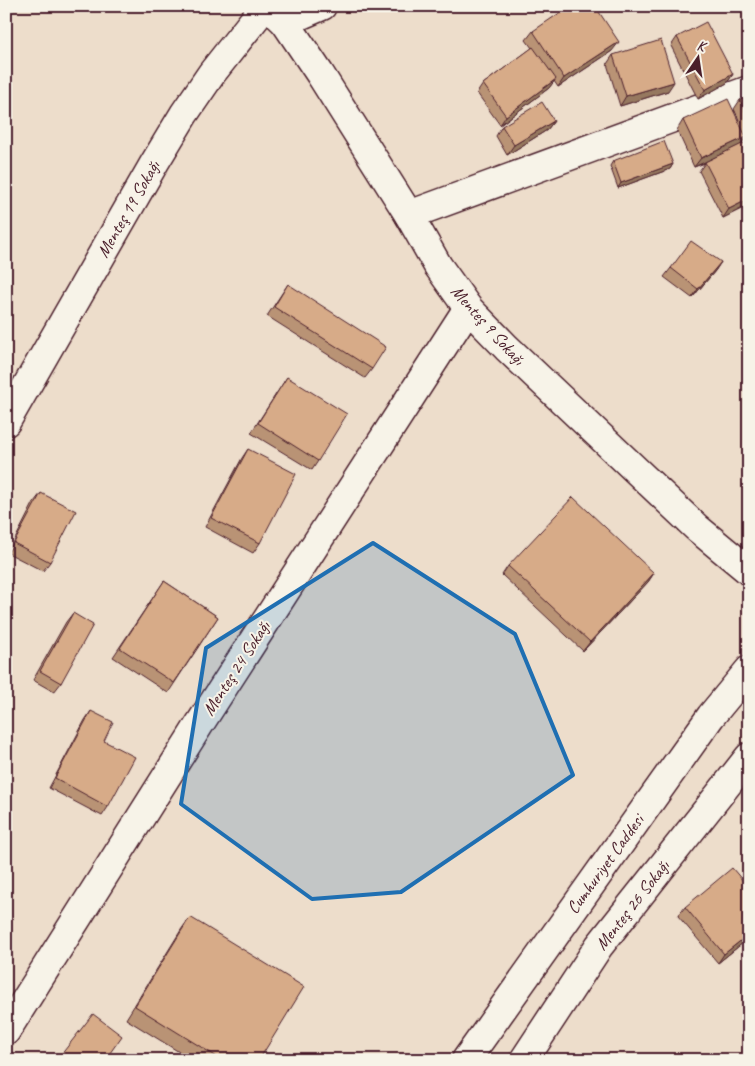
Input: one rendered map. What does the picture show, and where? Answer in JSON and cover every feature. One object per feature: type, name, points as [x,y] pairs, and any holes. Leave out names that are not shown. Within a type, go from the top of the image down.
[{"type":"street","points":[[273,12],[322,6]]},
{"type":"street","name":"Menteş 9 Sokağı","points":[[273,12],[320,74],[438,266],[468,308],[507,348],[697,528],[749,571]]},
{"type":"street","name":"Menteş 19 Sokağı","points":[[6,422],[154,162],[184,114],[212,73],[273,12]]},
{"type":"street","points":[[408,215],[749,90]]},
{"type":"street","name":"Menteş 24 Sokağı","points":[[6,1031],[199,725],[468,308]]},
{"type":"street","name":"Cumhuriyet Caddesi","points":[[466,1060],[711,716],[749,670]]},
{"type":"street","name":"Menteş 26 Sokağı","points":[[524,1060],[599,946],[749,757]]},
{"type":"highlighted area","points":[[373,543],[515,634],[573,775],[401,892],[312,899],[181,804],[206,648]]},
{"type":"building","points":[[570,6],[595,6],[619,42],[564,78],[533,31]]},
{"type":"building","points":[[706,22],[733,74],[705,90],[677,37]]},
{"type":"building","points":[[661,40],[674,82],[626,96],[613,55]]},
{"type":"building","points":[[533,47],[556,79],[506,116],[483,84]]},
{"type":"building","points":[[749,97],[749,120],[740,100]]},
{"type":"building","points":[[728,99],[746,137],[701,158],[683,120]]},
{"type":"building","points":[[542,102],[554,121],[514,145],[502,126]]},
{"type":"building","points":[[664,141],[673,164],[621,183],[613,161]]},
{"type":"building","points":[[744,143],[749,151],[749,199],[729,209],[705,162]]},
{"type":"building","points":[[691,241],[721,262],[698,289],[671,268]]},
{"type":"building","points":[[288,284],[386,347],[372,369],[274,307]]},
{"type":"building","points":[[287,377],[347,414],[318,461],[258,423]]},
{"type":"building","points":[[248,449],[296,474],[260,543],[211,518]]},
{"type":"building","points":[[41,493],[76,511],[50,562],[14,543]]},
{"type":"building","points":[[573,497],[654,573],[590,642],[508,566]]},
{"type":"building","points":[[164,581],[218,617],[174,683],[120,648]]},
{"type":"building","points":[[73,613],[93,625],[61,683],[40,671]]},
{"type":"building","points":[[91,711],[113,722],[104,741],[135,757],[108,807],[55,778]]},
{"type":"building","points":[[732,868],[749,888],[749,934],[724,954],[685,907]]},
{"type":"building","points":[[190,917],[304,987],[259,1060],[222,1060],[135,1006]]},
{"type":"building","points":[[93,1014],[122,1036],[105,1060],[57,1060]]}]
